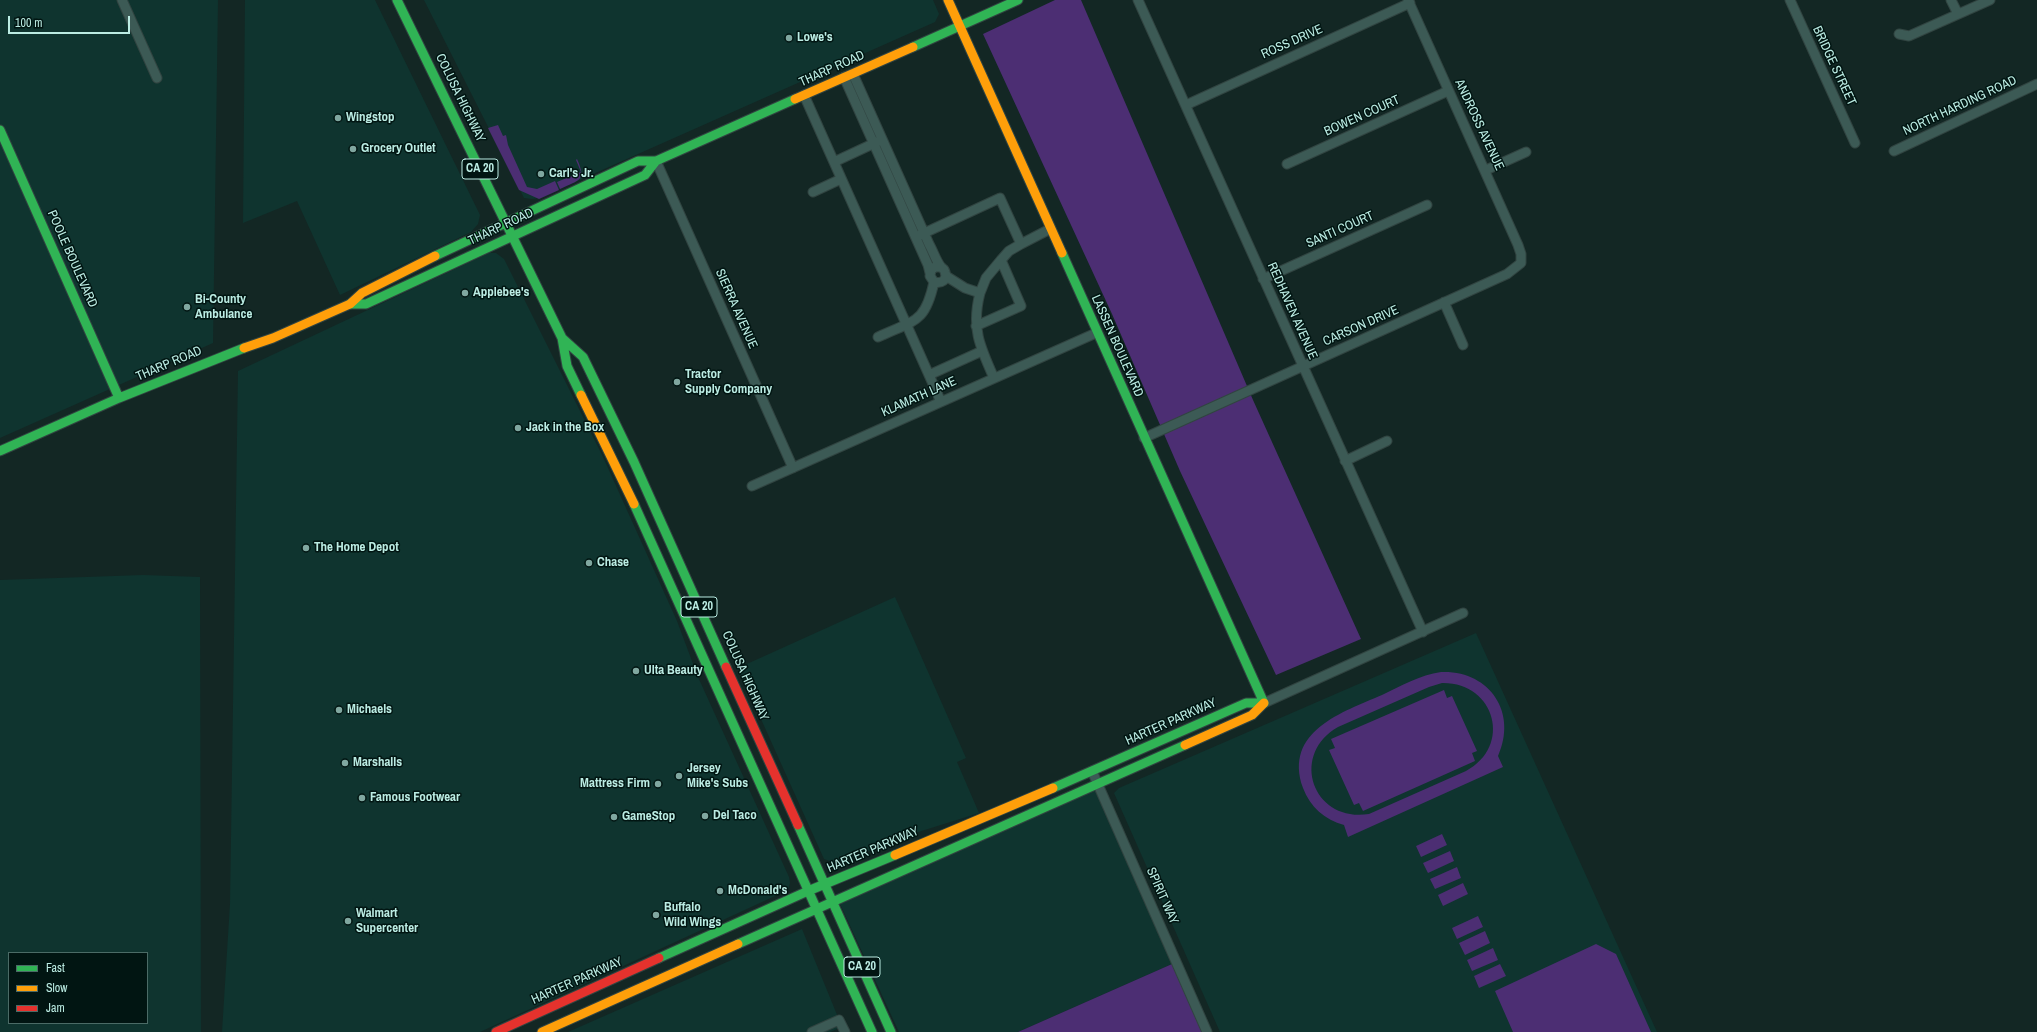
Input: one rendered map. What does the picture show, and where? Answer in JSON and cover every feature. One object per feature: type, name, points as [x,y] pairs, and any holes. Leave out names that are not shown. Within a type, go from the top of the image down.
[{"type":"main road","name":"COLUSA HIGHWAY","points":[[397,0],[562,338],[567,366],[635,506],[816,909]]},
{"type":"main road","name":"LASSEN BOULEVARD","points":[[948,0],[1264,703]]},
{"type":"main road","name":"THARP ROAD","points":[[0,451],[119,398],[350,304],[362,294],[505,222],[638,161],[656,161],[1018,0]]},
{"type":"main road","name":"POOLE BOULEVARD","points":[[0,130],[119,398]]},
{"type":"main road","name":"THARP ROAD","points":[[350,304],[366,304],[513,237],[645,175],[656,161]]},
{"type":"main road","name":"COLUSA HIGHWAY","points":[[562,338],[583,357],[630,455],[892,1032]]},
{"type":"main road","name":"HARTER PARKWAY","points":[[496,1032],[824,884],[1092,771],[1246,703],[1264,703]]},
{"type":"main road","name":"HARTER PARKWAY","points":[[542,1032],[832,901],[1246,718],[1252,715],[1264,703]]},
{"type":"main road","name":"CA 20","points":[[816,909],[872,1032]]},
{"type":"street","points":[[122,0],[157,78]]},
{"type":"street","name":"REDHAVEN AVENUE","points":[[1138,0],[1423,632]]},
{"type":"street","name":"BRIDGE STREET","points":[[1790,0],[1855,143]]},
{"type":"street","points":[[1951,0],[1958,14]]},
{"type":"street","points":[[1899,34],[1909,36],[1990,0]]},
{"type":"street","name":"ROSS DRIVE","points":[[1186,105],[1409,2]]},
{"type":"street","name":"ANDROSS AVENUE","points":[[1409,2],[1448,91],[1486,170],[1518,245],[1521,254],[1521,263]]},
{"type":"street","points":[[849,75],[878,142],[930,273],[930,279],[934,282],[942,282],[946,276]]},
{"type":"street","name":"NORTH HARDING ROAD","points":[[1894,152],[2037,84]]},
{"type":"street","name":"BOWEN COURT","points":[[1287,164],[1448,91]]},
{"type":"street","points":[[804,95],[941,402]]},
{"type":"street","points":[[834,162],[878,142]]},
{"type":"street","points":[[878,142],[941,267],[945,271],[946,276],[965,288],[980,293]]},
{"type":"street","points":[[1486,170],[1526,152]]},
{"type":"street","name":"SIERRA AVENUE","points":[[656,161],[793,468]]},
{"type":"street","points":[[813,192],[841,179]]},
{"type":"street","points":[[915,237],[1000,198],[1021,244]]},
{"type":"street","name":"SANTI COURT","points":[[1263,279],[1427,205]]},
{"type":"street","points":[[994,378],[982,351],[976,326],[976,310],[980,293],[986,278],[1009,251],[1050,229]]},
{"type":"street","points":[[976,326],[1021,306],[1001,260]]},
{"type":"street","name":"CARSON DRIVE","points":[[1144,438],[1507,274],[1521,263]]},
{"type":"street","points":[[930,273],[935,267],[941,267]]},
{"type":"street","points":[[878,337],[919,318],[928,306],[934,282]]},
{"type":"street","points":[[1444,302],[1463,345]]},
{"type":"street","name":"KLAMATH LANE","points":[[752,486],[1096,332]]},
{"type":"street","points":[[929,375],[982,351]]},
{"type":"street","points":[[1345,461],[1387,441]]},
{"type":"street","name":"HARTER PARKWAY","points":[[1264,703],[1463,613]]},
{"type":"street","name":"SPIRIT WAY","points":[[1092,771],[1207,1032]]},
{"type":"street","points":[[812,1032],[839,1020],[844,1032]]},
{"type":"shaded area","points":[[0,0],[218,0],[213,343],[0,438]]},
{"type":"shaded area","points":[[245,0],[375,0],[480,215],[478,224],[471,232],[340,295],[297,201],[243,223]]},
{"type":"shaded area","points":[[424,0],[933,0],[939,14],[935,22],[539,198],[532,199],[524,198]]},
{"type":"shaded area","points":[[1055,0],[1081,0],[1253,400],[1361,639],[1276,675],[1180,471],[1112,314],[983,34]]},
{"type":"shaded area","points":[[498,125],[503,136],[506,135],[508,145],[527,187],[537,189],[555,181],[559,190],[539,199],[519,190],[488,128]]},
{"type":"shaded area","points":[[577,159],[580,166],[581,172],[576,160]]},
{"type":"shaded area","points":[[581,172],[579,179],[560,189],[557,182]]},
{"type":"shaded area","points":[[489,253],[496,253],[504,259],[603,457],[677,621],[698,677],[789,877],[790,883],[788,890],[480,1032],[222,1032],[230,904],[238,371]]},
{"type":"shaded area","points":[[143,575],[200,577],[201,1032],[0,1032],[0,580]]},
{"type":"shaded area","points":[[895,597],[966,758],[957,762],[979,813],[896,839],[839,864],[824,859],[738,668]]},
{"type":"shaded area","points":[[1476,633],[1657,1032],[1220,1032],[1114,793],[1119,788]]},
{"type":"shaded area","points":[[1433,673],[1458,673],[1473,678],[1485,686],[1495,697],[1501,710],[1504,724],[1503,740],[1498,756],[1503,767],[1348,837],[1344,825],[1331,820],[1319,812],[1306,795],[1299,768],[1301,752],[1309,738],[1320,726],[1335,717],[1411,681]],"holes":[[[1442,683],[1460,685],[1475,693],[1485,704],[1492,717],[1493,732],[1490,747],[1481,760],[1466,771],[1369,814],[1350,814],[1334,808],[1322,798],[1314,784],[1312,769],[1314,754],[1323,739],[1338,727],[1429,687]]]},
{"type":"shaded area","points":[[1444,690],[1447,698],[1452,696],[1477,751],[1472,753],[1475,761],[1363,811],[1359,803],[1354,805],[1329,750],[1335,748],[1331,739]]},
{"type":"shaded area","points":[[1096,789],[1172,964],[1018,1032],[899,1032],[840,904]]},
{"type":"shaded area","points":[[1442,834],[1447,845],[1421,857],[1416,846]]},
{"type":"shaded area","points":[[1450,851],[1454,861],[1428,873],[1423,863]]},
{"type":"shaded area","points":[[1457,867],[1461,878],[1435,889],[1430,879]]},
{"type":"shaded area","points":[[1463,883],[1468,894],[1443,906],[1438,895]]},
{"type":"shaded area","points":[[1478,916],[1483,927],[1457,939],[1452,928]]},
{"type":"shaded area","points":[[802,929],[842,1027],[830,1032],[568,1032]]},
{"type":"shaded area","points":[[1485,931],[1490,943],[1465,955],[1459,943]]},
{"type":"shaded area","points":[[1596,944],[1616,954],[1651,1032],[1513,1032],[1495,991]]},
{"type":"shaded area","points":[[1493,948],[1498,960],[1472,971],[1467,960]]},
{"type":"shaded area","points":[[1172,964],[1202,1032],[1018,1032]]},
{"type":"shaded area","points":[[1500,964],[1506,976],[1479,988],[1474,976]]},
{"type":"traffic: fast","points":[[397,0],[562,338],[567,366],[581,395]]},
{"type":"traffic: fast","points":[[913,47],[1018,0]]},
{"type":"traffic: fast","points":[[435,256],[638,161],[656,161],[795,99]]},
{"type":"traffic: fast","points":[[0,130],[119,398]]},
{"type":"traffic: fast","points":[[350,304],[366,304],[645,175],[656,161]]},
{"type":"traffic: fast","points":[[1062,253],[1264,703]]},
{"type":"traffic: fast","points":[[562,338],[583,357],[634,462],[726,667]]},
{"type":"traffic: fast","points":[[0,451],[119,398],[244,348]]},
{"type":"traffic: fast","points":[[634,504],[872,1032]]},
{"type":"traffic: fast","points":[[1053,788],[1246,703],[1264,703]]},
{"type":"traffic: fast","points":[[738,944],[1185,745]]},
{"type":"traffic: fast","points":[[798,825],[891,1032]]},
{"type":"traffic: fast","points":[[659,958],[808,891],[895,855]]},
{"type":"traffic: slow","points":[[948,0],[1062,253]]},
{"type":"traffic: slow","points":[[795,99],[913,47]]},
{"type":"traffic: slow","points":[[244,348],[273,338],[350,304],[362,293],[435,256]]},
{"type":"traffic: slow","points":[[581,395],[634,504]]},
{"type":"traffic: slow","points":[[1185,745],[1252,715],[1264,703]]},
{"type":"traffic: slow","points":[[895,855],[1053,788]]},
{"type":"traffic: slow","points":[[542,1032],[738,944]]},
{"type":"traffic: jam","points":[[726,667],[798,825]]},
{"type":"traffic: jam","points":[[496,1032],[659,958]]},
{"type":"place","name":"Lowe's","points":[[789,38]]},
{"type":"place","name":"Wingstop","points":[[338,118]]},
{"type":"place","name":"Grocery Outlet","points":[[353,149]]},
{"type":"place","name":"Carl's Jr.","points":[[541,174]]},
{"type":"place","name":"Applebee's","points":[[465,293]]},
{"type":"place","name":"Bi-County Ambulance","points":[[187,307]]},
{"type":"place","name":"Tractor Supply Company","points":[[677,382]]},
{"type":"place","name":"Jack in the Box","points":[[518,428]]},
{"type":"place","name":"The Home Depot","points":[[306,548]]},
{"type":"place","name":"Chase","points":[[589,563]]},
{"type":"place","name":"Ulta Beauty","points":[[636,671]]},
{"type":"place","name":"Michaels","points":[[339,710]]},
{"type":"place","name":"Marshalls","points":[[345,763]]},
{"type":"place","name":"Jersey Mike's Subs","points":[[679,776]]},
{"type":"place","name":"Mattress Firm","points":[[658,784]]},
{"type":"place","name":"Famous Footwear","points":[[362,798]]},
{"type":"place","name":"Del Taco","points":[[705,816]]},
{"type":"place","name":"GameStop","points":[[614,817]]},
{"type":"place","name":"McDonald's","points":[[720,891]]},
{"type":"place","name":"Buffalo Wild Wings","points":[[656,915]]},
{"type":"place","name":"Walmart Supercenter","points":[[348,921]]}]
